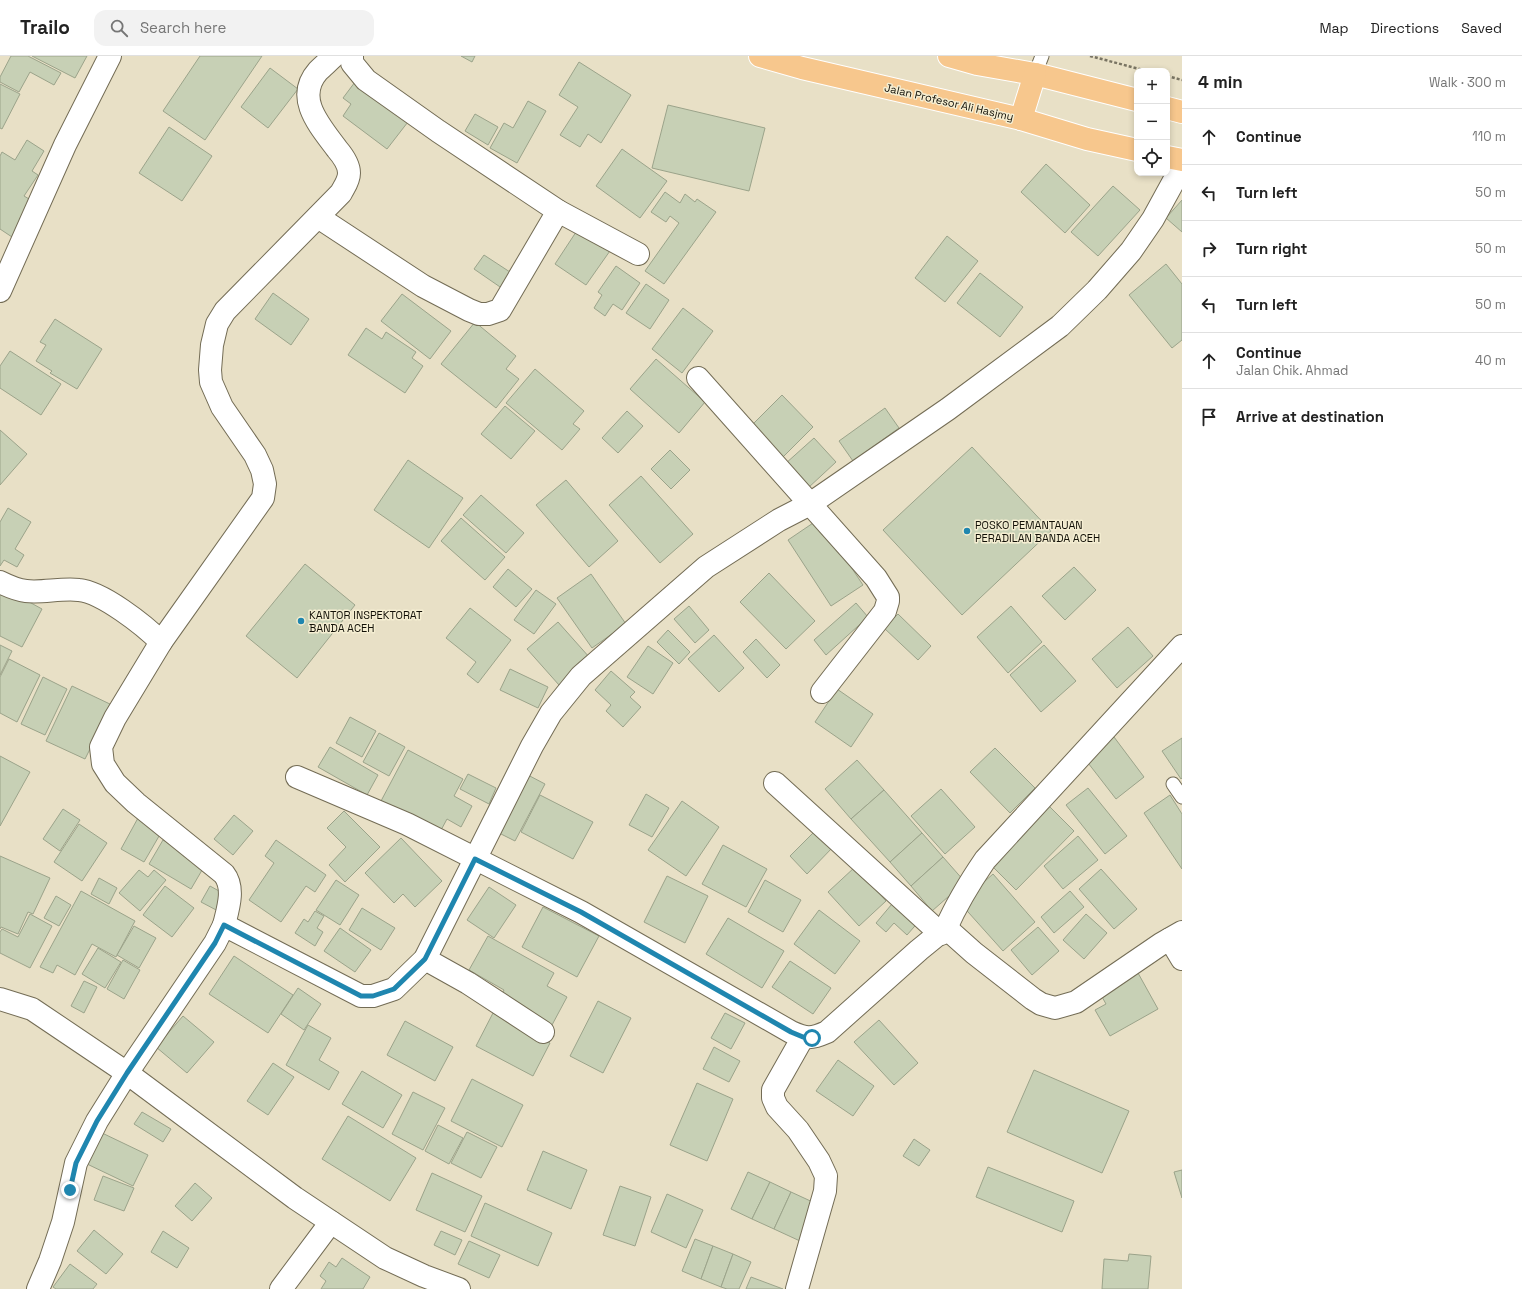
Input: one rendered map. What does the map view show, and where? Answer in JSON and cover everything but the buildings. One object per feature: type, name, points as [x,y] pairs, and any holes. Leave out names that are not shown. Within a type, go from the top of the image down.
[{"type":"main road","name":"Jalan Profesor Ali Hasjmy","points":[[760,56],[802,68],[1021,118],[1087,139],[1134,149]]},
{"type":"main road","points":[[949,56],[977,64],[1038,65],[1134,99]]},
{"type":"main road","points":[[1021,118],[1038,65]]},
{"type":"main road","points":[[1170,109],[1182,112]]},
{"type":"main road","points":[[1170,158],[1182,160]]},
{"type":"street","points":[[0,291],[65,145],[110,56]]},
{"type":"street","points":[[38,1289],[50,1261],[63,1222],[76,1163],[97,1121],[127,1073],[215,943],[224,925],[228,910],[230,884],[228,879],[224,874],[115,783],[103,764],[101,748],[115,718],[162,642],[263,498],[265,484],[262,470],[255,455],[222,407],[211,382],[210,370],[212,345],[217,324],[225,311],[341,193],[347,182],[349,173],[346,161],[321,128],[309,104],[308,98],[312,82],[318,72],[334,56]]},
{"type":"street","points":[[352,56],[352,63],[366,80],[438,131],[558,210],[638,254]]},
{"type":"street","points":[[224,925],[361,996],[373,996],[394,989],[425,959],[532,746],[552,713],[581,676],[706,567],[779,520],[810,504],[948,409],[1060,326],[1097,290],[1131,251],[1153,219],[1182,166]]},
{"type":"street","points":[[318,217],[423,286],[469,310],[479,314],[488,314],[500,310],[558,210]]},
{"type":"street","points":[[698,378],[876,578],[888,597],[885,611],[822,692]]},
{"type":"street","points":[[0,582],[16,589],[26,591],[58,589],[81,590],[96,595],[142,624],[162,642]]},
{"type":"street","points":[[297,777],[407,824],[581,912],[791,1032],[803,1037],[812,1038],[827,1032],[943,931],[956,904],[985,860],[1182,646]]},
{"type":"street","points":[[776,783],[943,931],[1041,1004],[1055,1008],[1076,1002],[1176,936],[1182,959]]},
{"type":"street","points":[[425,959],[468,983],[543,1032]]},
{"type":"street","points":[[0,999],[32,1010],[127,1073],[295,1198],[385,1258],[424,1276],[459,1289]]},
{"type":"street","points":[[797,1289],[825,1191],[826,1176],[819,1162],[798,1130],[777,1106],[773,1098],[773,1090],[803,1037]]},
{"type":"street","points":[[281,1289],[331,1222]]},
{"type":"lane","points":[[1173,784],[1182,798]]},
{"type":"path","points":[[1090,56],[1136,68]]},
{"type":"path","points":[[1170,77],[1182,80]]},
{"type":"place","name":"POSKO PEMANTAUAN PERADILAN BANDA ACEH","points":[[967,531]]},
{"type":"place","name":"KANTOR INSPEKTORAT BANDA ACEH","points":[[301,621]]},
{"type":"route","points":[[70,1190],[76,1163],[97,1121],[127,1073],[215,943],[224,925],[361,996],[373,996],[394,989],[425,959],[475,859],[581,912],[791,1032],[803,1037],[812,1038]]}]
